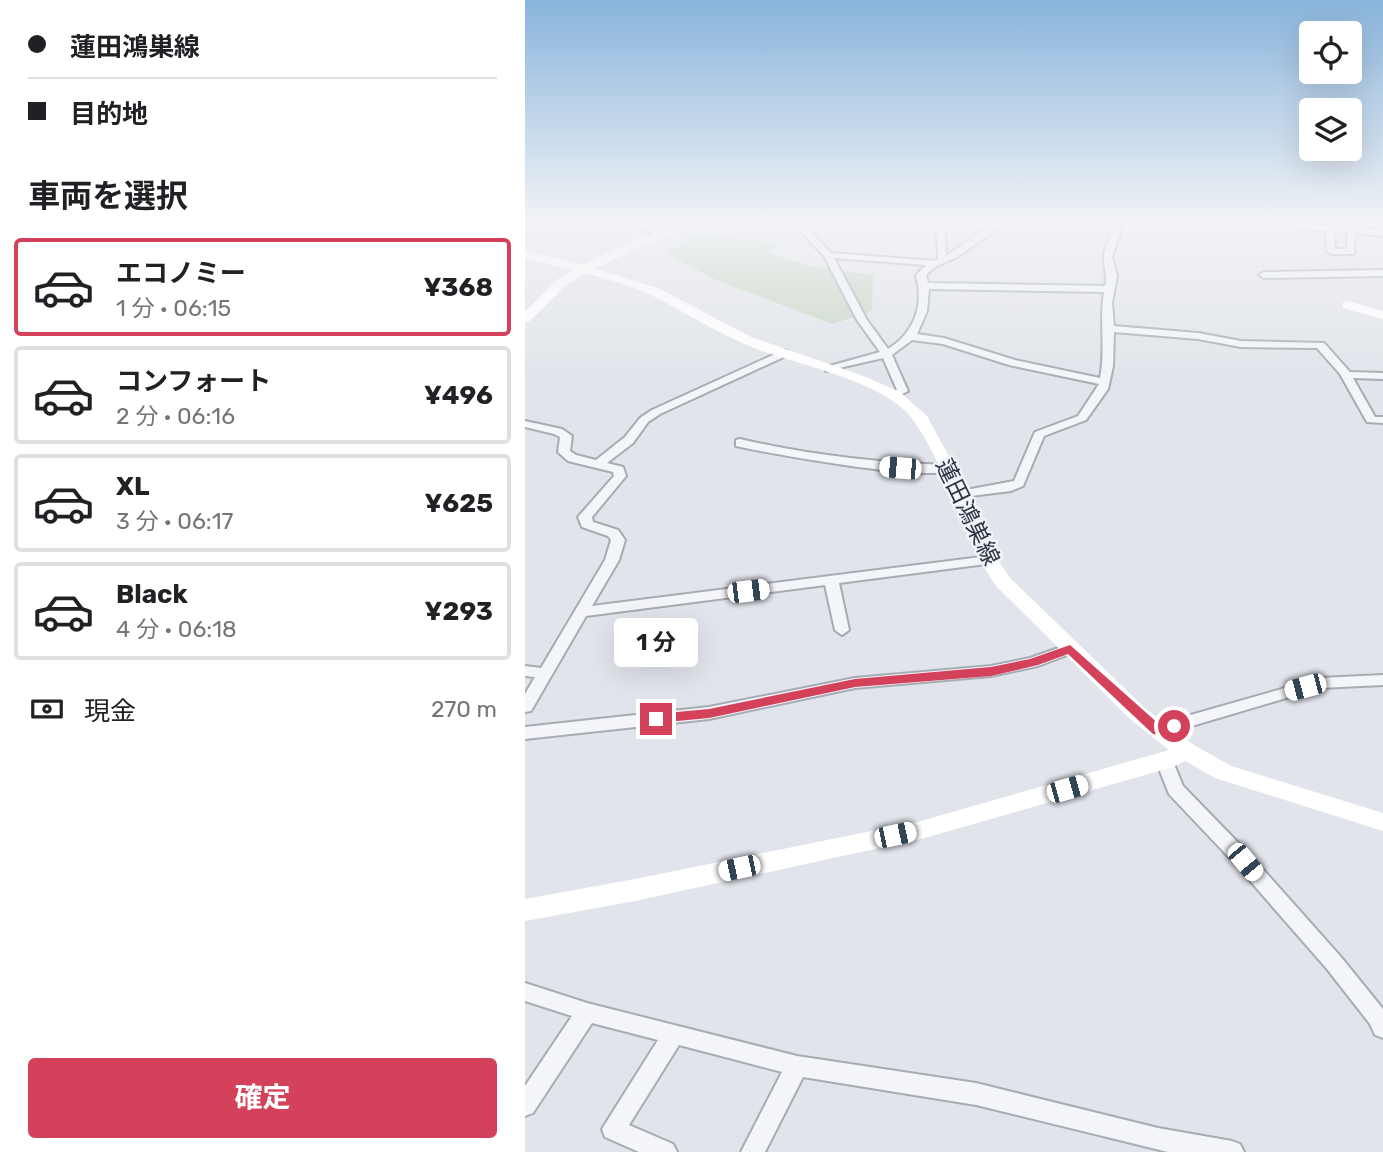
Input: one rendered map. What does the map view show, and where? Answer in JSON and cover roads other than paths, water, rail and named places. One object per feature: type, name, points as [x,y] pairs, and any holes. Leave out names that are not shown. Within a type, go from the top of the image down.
[{"type":"main road","points":[[525,318],[561,283],[576,274]]},
{"type":"main road","name":"蓮田鴻巣線","points":[[602,274],[653,291],[727,332],[895,396],[919,416],[948,469],[989,560],[1003,582],[1070,649],[1158,730],[1175,756],[1383,822]]},
{"type":"main road","points":[[1348,305],[1383,315]]},
{"type":"main road","points":[[525,910],[921,830],[1175,756]]},
{"type":"street","points":[[838,274],[862,320],[887,355],[903,391],[895,396]]},
{"type":"street","points":[[829,369],[887,355],[913,337],[925,309],[923,274]]},
{"type":"street","points":[[959,495],[1010,487],[1019,483],[1039,434],[1082,418],[1103,389],[1108,366],[1107,303],[1112,274]]},
{"type":"street","points":[[1264,275],[1338,274]]},
{"type":"street","points":[[924,286],[1108,289]]},
{"type":"street","points":[[1109,329],[1198,336],[1241,344],[1320,345],[1346,375],[1371,420],[1383,420]]},
{"type":"street","points":[[913,337],[944,341],[1013,362],[1103,382]]},
{"type":"street","points":[[599,464],[629,440],[643,420],[656,412],[783,352]]},
{"type":"street","points":[[1346,375],[1383,376]]},
{"type":"street","points":[[525,424],[558,431],[566,436],[564,452],[572,458],[619,470],[620,477],[585,517],[587,524],[613,533],[618,540],[617,546],[583,612],[543,673],[525,707]]},
{"type":"street","points":[[740,443],[820,459],[900,468],[948,469]]},
{"type":"street","points":[[583,612],[989,560]]},
{"type":"street","points":[[831,580],[842,630]]},
{"type":"street","points":[[525,733],[709,713],[855,683],[991,671],[1033,662],[1070,649]]},
{"type":"street","points":[[525,671],[543,673]]},
{"type":"street","points":[[1158,730],[1320,683],[1383,680]]},
{"type":"street","points":[[1175,756],[1175,789],[1245,862],[1334,963],[1383,1028]]},
{"type":"street","points":[[525,992],[587,1012],[797,1066],[977,1094],[1156,1145],[1232,1152]]},
{"type":"street","points":[[525,1105],[587,1012]]},
{"type":"street","points":[[665,1152],[613,1129],[674,1034]]},
{"type":"street","points":[[753,1152],[797,1066]]}]
